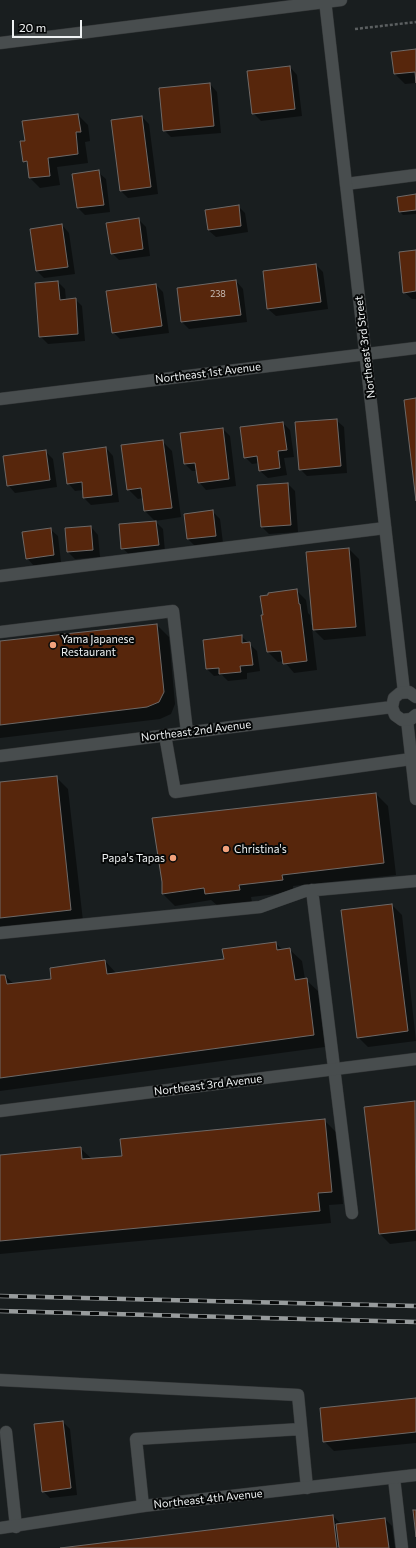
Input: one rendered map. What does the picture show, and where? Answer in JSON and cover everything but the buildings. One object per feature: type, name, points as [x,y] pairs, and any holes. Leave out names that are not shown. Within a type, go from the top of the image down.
[{"type":"street","points":[[0,43],[341,0]]},
{"type":"street","name":"Northeast 3rd Street","points":[[325,1],[404,692]]},
{"type":"street","points":[[346,184],[416,175]]},
{"type":"street","name":"Northeast 1st Avenue","points":[[0,399],[416,348]]},
{"type":"street","points":[[0,576],[385,528]]},
{"type":"street","points":[[0,632],[173,611],[187,732]]},
{"type":"street","points":[[416,696],[404,692],[394,698],[392,707],[398,718],[411,717],[416,799]]},
{"type":"street","name":"Northeast 2nd Avenue","points":[[0,756],[392,707]]},
{"type":"street","points":[[165,735],[175,792],[413,765]]},
{"type":"street","points":[[0,933],[260,907],[305,891],[416,881]]},
{"type":"street","points":[[312,890],[352,1213]]},
{"type":"street","name":"Northeast 3rd Avenue","points":[[0,1111],[416,1059]]},
{"type":"street","points":[[0,1380],[298,1395],[307,1488]]},
{"type":"street","points":[[143,1506],[136,1439],[301,1429]]},
{"type":"street","points":[[6,1432],[16,1527]]},
{"type":"street","name":"Northeast 4th Avenue","points":[[0,1528],[16,1527],[143,1506],[416,1475]]},
{"type":"street","points":[[394,1478],[402,1548]]},
{"type":"path","points":[[355,29],[416,22]]},
{"type":"railway","points":[[0,1296],[416,1306]]},
{"type":"railway","points":[[0,1311],[416,1322]]},
{"type":"place","name":"Yama Japanese Restaurant","points":[[53,645]]},
{"type":"place","name":"Christina's","points":[[226,849]]},
{"type":"place","name":"Papa's Tapas","points":[[173,858]]}]
